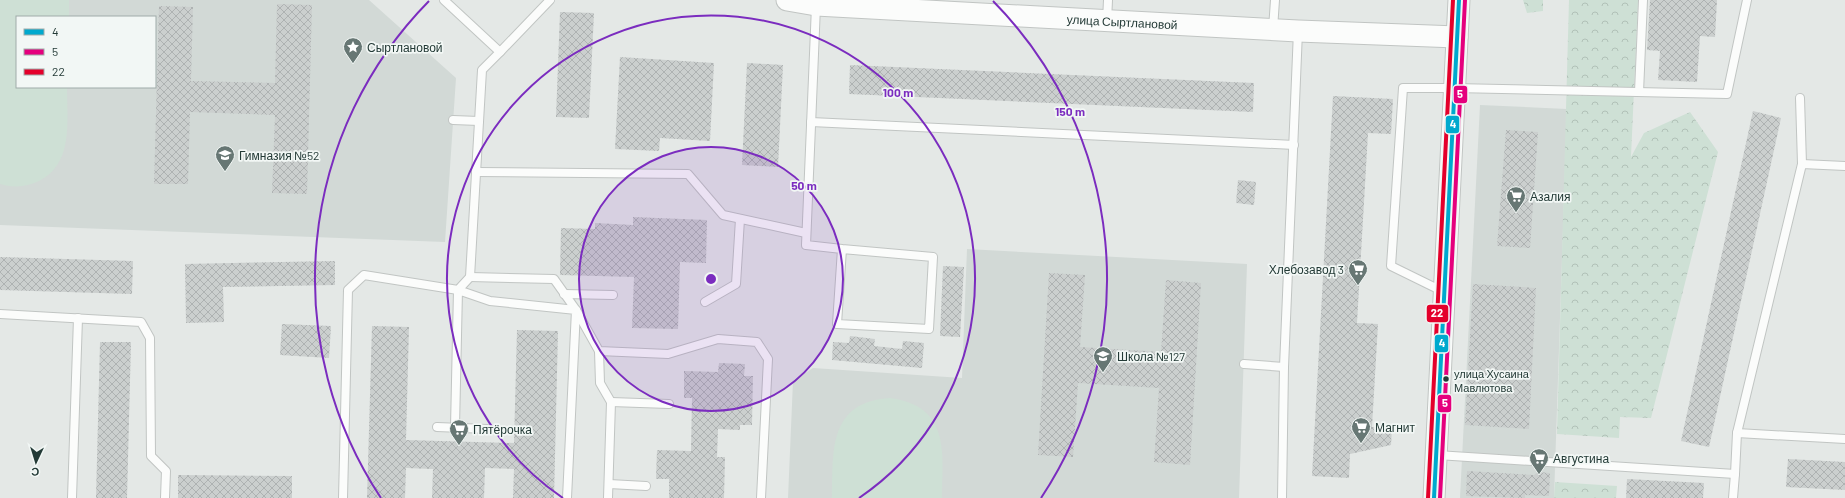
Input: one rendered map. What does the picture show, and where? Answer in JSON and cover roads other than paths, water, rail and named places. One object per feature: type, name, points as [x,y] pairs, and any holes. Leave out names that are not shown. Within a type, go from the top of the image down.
[{"type":"street","name":"улица Сыртлановой","points":[[787,0],[816,5],[1298,31],[1457,37]]},
{"type":"street","points":[[1434,498],[1459,0]]},
{"type":"lane","points":[[444,0],[500,52]]},
{"type":"lane","points":[[455,427],[458,290],[470,277],[482,70],[550,0]]},
{"type":"lane","points":[[1107,21],[1108,0]]},
{"type":"lane","points":[[1273,29],[1275,0]]},
{"type":"lane","points":[[1639,92],[1643,0]]},
{"type":"lane","points":[[1444,292],[1392,266],[1403,88],[1728,94],[1747,0]]},
{"type":"lane","points":[[816,5],[806,245],[933,257],[929,329],[837,324],[842,249]]},
{"type":"lane","points":[[1282,498],[1284,367],[1298,31]]},
{"type":"lane","points":[[1733,498],[1737,433],[1802,164],[1800,98]]},
{"type":"lane","points":[[454,120],[479,121]]},
{"type":"lane","points":[[811,122],[1294,145]]},
{"type":"lane","points":[[1802,164],[1845,166]]},
{"type":"lane","points":[[476,172],[688,174],[723,215],[806,233]]},
{"type":"lane","points":[[706,302],[736,284],[740,219]]},
{"type":"lane","points":[[343,498],[348,290],[364,275],[458,290],[490,301],[576,310]]},
{"type":"lane","points":[[470,277],[554,279],[576,310],[599,351],[600,383],[610,402],[608,498]]},
{"type":"lane","points":[[564,294],[613,295]]},
{"type":"lane","points":[[566,498],[576,310]]},
{"type":"lane","points":[[0,314],[141,322],[150,338],[151,456],[166,471],[165,498]]},
{"type":"lane","points":[[72,498],[78,318]]},
{"type":"lane","points":[[599,351],[668,354],[718,339],[758,342],[768,359],[761,498]]},
{"type":"lane","points":[[1244,364],[1284,367]]},
{"type":"lane","points":[[610,402],[669,404]]},
{"type":"lane","points":[[437,427],[487,429]]},
{"type":"lane","points":[[1737,433],[1845,439]]},
{"type":"lane","points":[[1436,455],[1735,474]]},
{"type":"lane","points":[[609,484],[646,486]]},
{"type":"place","name":"Сыртлановой","points":[[353,64]]},
{"type":"place","name":"Гимназия №52","points":[[225,172]]},
{"type":"place","name":"Азалия","points":[[1516,213]]},
{"type":"place","name":"Хлебозавод 3","points":[[1358,286]]},
{"type":"place","name":"Школа №127","points":[[1103,373]]},
{"type":"place","name":"улица Хусаина Мавлютова","points":[[1446,379]]},
{"type":"place","name":"Магнит","points":[[1361,444]]},
{"type":"place","name":"Пятёрочка","points":[[459,446]]},
{"type":"place","name":"Августина","points":[[1539,475]]}]
